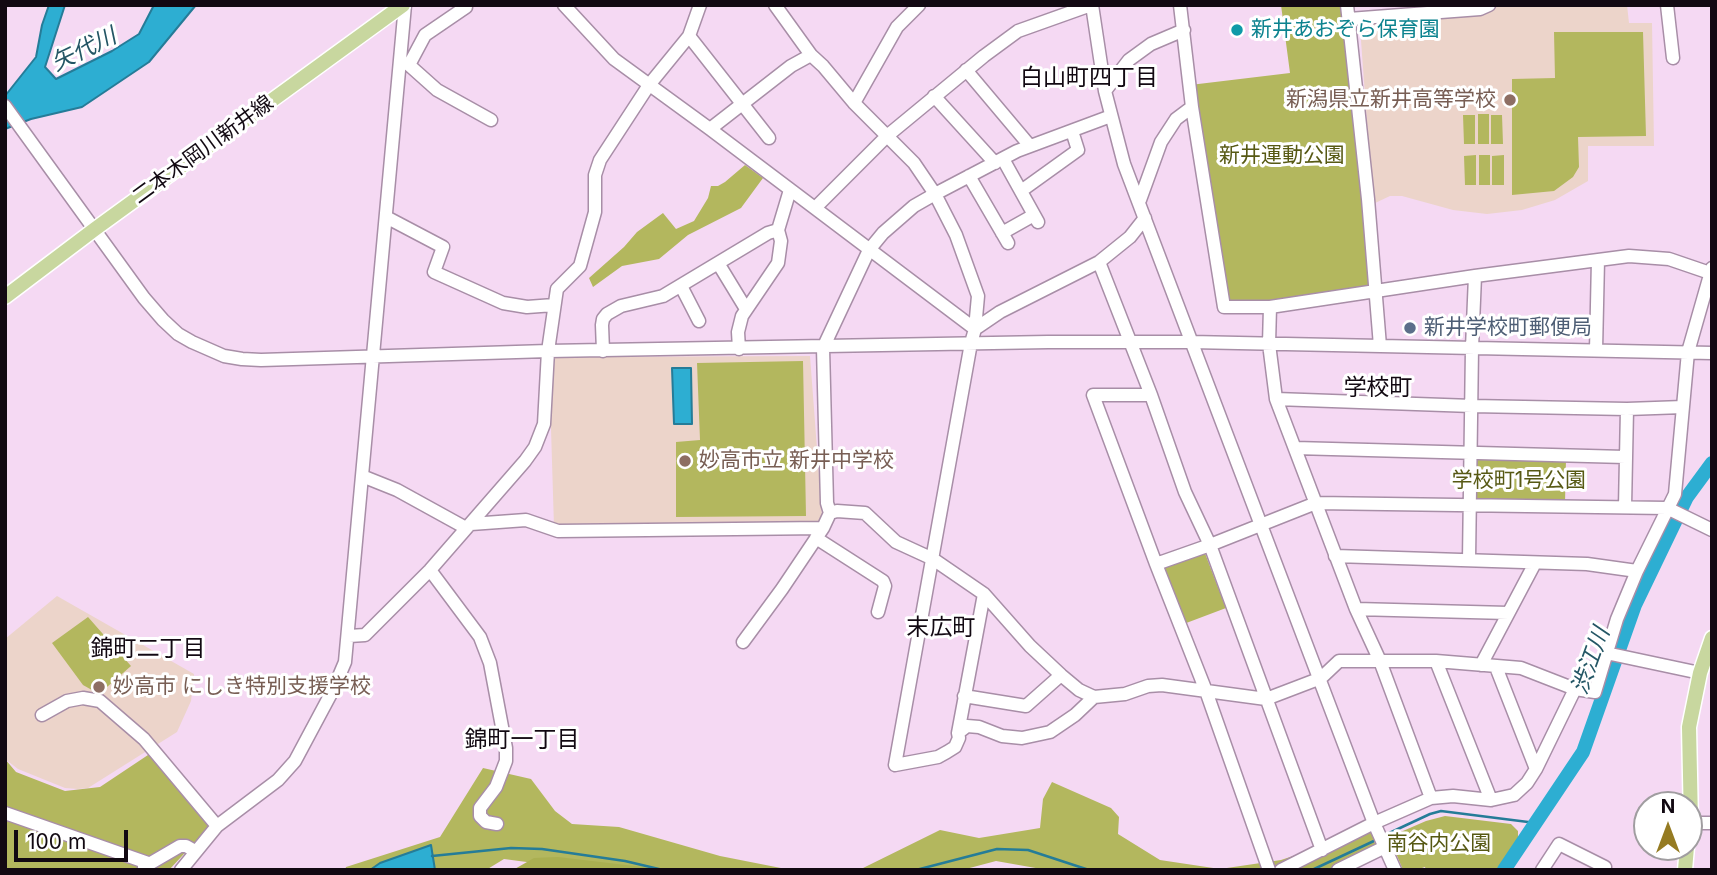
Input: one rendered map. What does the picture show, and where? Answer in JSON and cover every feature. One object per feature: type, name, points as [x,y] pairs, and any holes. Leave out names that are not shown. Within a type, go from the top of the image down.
[{"type":"main road","name":"二本木岡川新井線","points":[[5,297],[404,5]]},
{"type":"main road","points":[[1690,791],[1689,727],[1700,673],[1712,638]]},
{"type":"street","points":[[181,870],[217,827],[278,780],[295,761],[345,662],[386,217],[404,64],[404,5]]},
{"type":"street","points":[[404,64],[425,34],[466,5]]},
{"type":"street","points":[[564,5],[614,60],[975,329]]},
{"type":"street","points":[[349,636],[365,635],[429,570],[525,461],[534,447],[544,424],[548,351],[557,289],[580,266],[595,212],[595,175],[604,152],[649,85],[689,36],[699,5]]},
{"type":"street","points":[[775,5],[811,55],[914,163],[956,235],[978,296],[975,329],[895,765],[938,757],[955,747],[959,738],[964,696],[984,594]]},
{"type":"street","points":[[854,103],[897,27],[919,5]]},
{"type":"street","points":[[816,208],[887,136],[965,70],[1018,31],[1091,5],[1105,90],[1124,164],[1395,870]]},
{"type":"street","points":[[743,642],[782,589],[830,513],[837,511],[865,513],[896,542],[933,559],[984,594],[1030,646],[1079,690],[1094,697],[1125,694],[1148,686],[1162,685],[1266,699],[1321,678],[1339,662],[1380,661],[1521,668],[1575,689],[1595,692],[1616,619],[1675,494],[1688,352],[1711,271],[1669,259],[1629,256],[1270,307],[1224,307],[1192,107],[1180,5]]},
{"type":"street","points":[[1380,345],[1368,198],[1348,12],[1480,9],[1489,5]]},
{"type":"street","points":[[1667,5],[1673,58]]},
{"type":"street","points":[[1105,90],[1129,60],[1151,44],[1184,30]]},
{"type":"street","points":[[689,36],[769,138]]},
{"type":"street","points":[[710,129],[791,66],[811,55]]},
{"type":"street","points":[[404,64],[437,90],[491,120]]},
{"type":"street","points":[[965,70],[1030,146]]},
{"type":"street","points":[[934,96],[999,161],[1021,191],[1036,218],[1005,238],[969,176]]},
{"type":"street","points":[[5,106],[155,312],[178,334],[192,342],[224,356],[242,359],[971,343],[1191,342],[1712,353]]},
{"type":"street","points":[[1140,200],[1161,142],[1176,119],[1192,107]]},
{"type":"street","points":[[830,513],[827,503],[824,348],[869,250],[883,233],[914,206],[934,194],[1030,146],[1111,116]]},
{"type":"street","points":[[1021,191],[1078,150],[1072,131]]},
{"type":"street","points":[[739,349],[738,331],[746,309],[778,263],[781,241],[778,230],[790,190]]},
{"type":"street","points":[[386,217],[443,247],[433,272],[503,303],[527,307],[554,305]]},
{"type":"street","points":[[975,329],[1000,312],[1099,262],[1130,237],[1146,218]]},
{"type":"street","points":[[603,351],[602,325],[607,314],[621,306],[663,296],[768,233],[778,230]]},
{"type":"street","points":[[1596,350],[1598,260]]},
{"type":"street","points":[[1099,262],[1151,395],[1185,492],[1210,545],[1322,850]]},
{"type":"street","points":[[718,263],[746,309]]},
{"type":"street","points":[[1469,560],[1475,276]]},
{"type":"street","points":[[681,286],[699,321]]},
{"type":"street","points":[[1270,307],[1269,344],[1276,399],[1431,798]]},
{"type":"street","points":[[1151,395],[1093,395],[1206,691],[1269,870]]},
{"type":"street","points":[[1276,399],[1472,406],[1627,409],[1683,407]]},
{"type":"street","points":[[1625,507],[1627,409]]},
{"type":"street","points":[[1295,448],[1625,457]]},
{"type":"street","points":[[362,476],[397,490],[469,526],[526,520],[558,531],[819,533],[883,581],[885,586],[878,612]]},
{"type":"street","points":[[1156,564],[1316,503],[1669,508],[1712,530]]},
{"type":"street","points":[[1335,556],[1587,564],[1637,572]]},
{"type":"street","points":[[1481,665],[1535,563]]},
{"type":"street","points":[[429,570],[480,637],[490,663],[506,761],[496,787],[480,808],[480,816],[486,822],[497,824]]},
{"type":"street","points":[[1356,609],[1508,613]]},
{"type":"street","points":[[1607,654],[1700,673]]},
{"type":"street","points":[[1436,662],[1491,800]]},
{"type":"street","points":[[1496,667],[1536,769]]},
{"type":"street","points":[[964,696],[1026,706],[1061,675]]},
{"type":"street","points":[[1281,870],[1431,798],[1453,796],[1491,800],[1514,795],[1527,783],[1536,769],[1575,689]]},
{"type":"street","points":[[958,733],[973,725],[1002,736],[1022,738],[1050,733],[1094,697]]},
{"type":"street","points":[[42,715],[67,701],[83,698],[100,701],[144,738],[217,827]]},
{"type":"street","points":[[5,813],[145,866],[180,846],[195,851]]},
{"type":"street","points":[[1542,870],[1559,844],[1605,867],[1603,870]]},
{"type":"street","points":[[1338,870],[1385,846]]},
{"type":"shaded area","name":"新潟県立新井高等学校","points":[[1500,5],[1627,5],[1629,23],[1652,23],[1654,146],[1588,146],[1588,181],[1555,200],[1522,210],[1487,214],[1453,210],[1402,196],[1390,196],[1373,204],[1360,27],[1364,22],[1481,14]]},
{"type":"shaded area","name":"妙高市立 新井中学校","points":[[810,356],[823,528],[554,527],[550,396],[554,357]]},
{"type":"shaded area","name":"妙高市 にしき特別支援学校","points":[[57,596],[194,674],[191,701],[177,732],[88,788],[65,788],[18,769],[5,759],[5,639]]},
{"type":"green space","name":"新井運動公園","points":[[1281,5],[1347,5],[1375,292],[1224,307],[1190,85],[1290,73]]},
{"type":"green space","points":[[1554,32],[1643,32],[1646,136],[1578,137],[1579,167],[1573,177],[1554,191],[1512,195],[1512,79],[1555,78]]},
{"type":"green space","points":[[1478,114],[1489,114],[1489,144],[1478,144]]},
{"type":"green space","points":[[1463,115],[1475,115],[1475,144],[1464,144]]},
{"type":"green space","points":[[1491,115],[1502,115],[1503,144],[1491,144]]},
{"type":"green space","points":[[1476,155],[1476,185],[1465,185],[1464,156]]},
{"type":"green space","points":[[1479,155],[1490,155],[1490,185],[1479,185]]},
{"type":"green space","points":[[1504,155],[1504,185],[1492,185],[1492,156]]},
{"type":"green space","points":[[745,165],[763,178],[741,208],[688,235],[659,259],[622,266],[593,287],[589,278],[637,232],[663,213],[676,229],[694,221],[708,198],[711,186],[725,182]]},
{"type":"green space","points":[[803,361],[806,516],[676,517],[676,442],[700,440],[697,363]]},
{"type":"green space","name":"学校町1号公園","points":[[1474,458],[1566,459],[1565,503],[1473,503]]},
{"type":"green space","points":[[1203,548],[1226,608],[1181,625],[1159,565]]},
{"type":"green space","points":[[88,617],[131,666],[99,694],[83,685],[52,643]]},
{"type":"green space","points":[[151,753],[209,827],[169,870],[5,870],[5,759],[16,772],[65,791],[100,787]]},
{"type":"green space","points":[[483,768],[531,779],[555,811],[572,824],[619,827],[720,856],[791,870],[587,870],[504,859],[486,870],[345,870],[346,867],[440,837]]},
{"type":"green space","points":[[1052,782],[1111,808],[1119,817],[1118,834],[1160,860],[1220,869],[1281,860],[1371,830],[1376,847],[1329,870],[1047,870],[996,861],[962,870],[859,870],[940,830],[979,838],[1040,828],[1043,799]]},
{"type":"green space","name":"南谷内公園","points":[[1445,816],[1511,824],[1518,831],[1518,841],[1499,870],[1426,870],[1425,867],[1403,870],[1389,837]]},
{"type":"green space","points":[[557,857],[668,870],[513,870],[534,858]]},
{"type":"water","points":[[49,5],[65,5],[45,67],[56,79],[139,34],[154,5],[196,5],[149,62],[82,107],[31,119],[5,129],[5,96],[36,57]]},
{"type":"water","points":[[672,368],[691,368],[692,424],[674,424]]},
{"type":"water","points":[[431,845],[435,870],[370,870],[380,863]]},
{"type":"waterway","name":"渋江川","points":[[1504,870],[1583,752],[1635,605],[1687,497],[1712,463]]},
{"type":"waterway","points":[[1385,835],[1441,811],[1536,823]]},
{"type":"waterway","points":[[1312,870],[1376,840]]},
{"type":"waterway","points":[[432,856],[511,848],[542,849],[625,861],[663,870]]},
{"type":"waterway","points":[[916,870],[997,849],[1028,850],[1089,870]]},
{"type":"place","name":"新井あおぞら保育園","points":[[1237,30]]},
{"type":"place","name":"新潟県立新井高等学校","points":[[1510,100]]},
{"type":"place","name":"新井学校町郵便局","points":[[1410,328]]},
{"type":"place","name":"妙高市立 新井中学校","points":[[685,461]]},
{"type":"place","name":"妙高市 にしき特別支援学校","points":[[99,687]]},
{"type":"district","name":"白山町四丁目","points":[[1089,78]]},
{"type":"district","name":"学校町","points":[[1378,388]]},
{"type":"district","name":"末広町","points":[[941,628]]},
{"type":"district","name":"錦町二丁目","points":[[148,649]]},
{"type":"district","name":"錦町一丁目","points":[[522,740]]},
{"type":"water label","name":"矢代川","points":[[84,50]]}]
